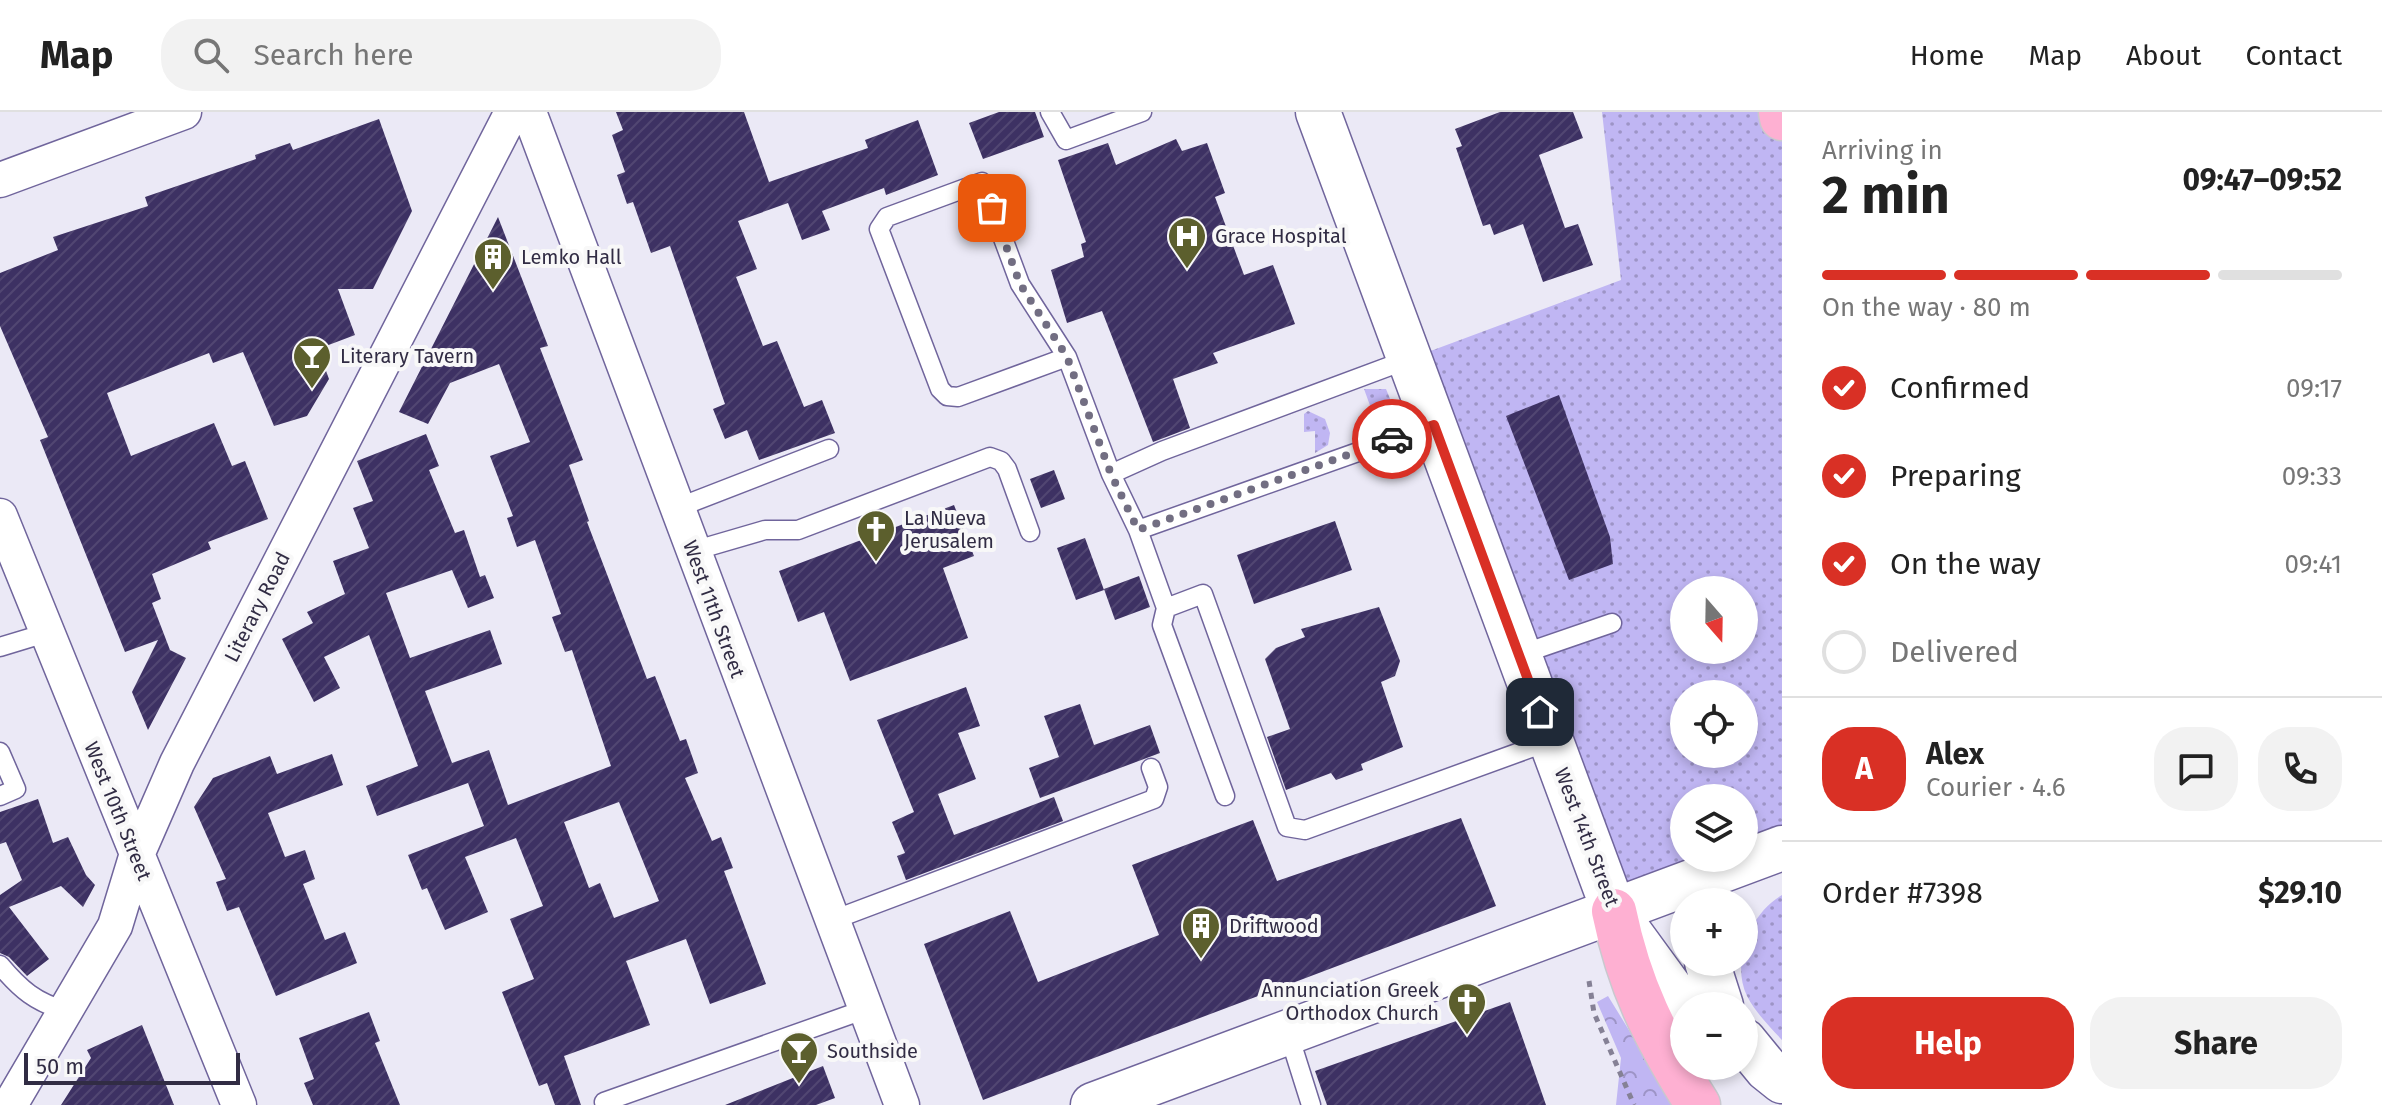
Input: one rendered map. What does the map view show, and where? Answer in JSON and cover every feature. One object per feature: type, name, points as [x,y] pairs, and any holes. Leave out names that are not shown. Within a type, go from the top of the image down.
[{"type":"highway","points":[[1614,911],[1625,964],[1642,1010],[1698,1105]]},
{"type":"street","points":[[0,180],[184,112]]},
{"type":"street","name":"Literary Road","points":[[10,1105],[115,926],[136,857],[177,763],[512,112]]},
{"type":"street","name":"West 11th Street","points":[[529,112],[902,1105]]},
{"type":"street","name":"West 14th Street","points":[[1318,112],[1614,911],[1673,992]]},
{"type":"street","name":"West 10th Street","points":[[0,516],[239,1105]]},
{"type":"street","points":[[1093,1105],[1774,851]]},
{"type":"street","points":[[1738,888],[1774,851]]},
{"type":"street","points":[[1758,1058],[1782,1081]]},
{"type":"street","points":[[1758,1076],[1782,1093]]},
{"type":"lane","points":[[1050,112],[1066,140],[1142,112]]},
{"type":"lane","points":[[1067,357],[958,397],[947,396],[940,389],[879,229],[887,217],[982,182],[1020,284],[1067,357],[1111,474],[1138,530],[1166,608],[1162,625],[1225,796]]},
{"type":"lane","points":[[1111,474],[1162,451],[1409,359]]},
{"type":"lane","points":[[1138,530],[1434,425]]},
{"type":"lane","points":[[677,508],[829,449]]},
{"type":"lane","points":[[693,551],[765,530],[798,530],[990,457],[1001,461],[1007,469],[1030,532]]},
{"type":"lane","points":[[1166,608],[1203,594],[1287,827],[1305,830],[1550,741]]},
{"type":"lane","points":[[1519,655],[1612,623]]},
{"type":"lane","points":[[0,647],[46,633]]},
{"type":"lane","points":[[0,752],[16,789],[0,796]]},
{"type":"lane","points":[[833,920],[1154,799],[1158,787],[1151,768]]},
{"type":"lane","points":[[0,965],[16,985],[41,1005],[67,1011]]},
{"type":"lane","points":[[604,1102],[866,1009]]},
{"type":"lane","points":[[1288,1032],[1311,1105]]},
{"type":"path","points":[[1589,981],[1594,1013],[1634,1105]]},
{"type":"green space","points":[[1602,112],[1781,112],[1782,848],[1758,857],[1758,784],[1670,784],[1670,872],[1718,872],[1614,911],[1409,359],[1621,280]]},
{"type":"green space","points":[[1364,389],[1386,389],[1398,418],[1380,433]]},
{"type":"green space","points":[[1308,411],[1325,419],[1330,433],[1328,445],[1315,453],[1315,431],[1304,432],[1304,414]]},
{"type":"green space","points":[[1782,895],[1782,1040],[1758,1012],[1758,992],[1746,992],[1742,976],[1758,976],[1758,917]]},
{"type":"green space","points":[[1608,996],[1675,1105],[1616,1105],[1621,1058],[1597,1002]]},
{"type":"building","points":[[616,112],[744,112],[769,182],[868,148],[865,140],[918,120],[938,175],[886,195],[884,188],[822,211],[830,230],[802,240],[788,203],[738,221],[757,269],[736,277],[763,346],[777,341],[804,407],[822,400],[835,433],[759,460],[747,430],[725,439],[713,409],[725,404],[670,246],[651,253],[633,202],[627,204],[617,175],[625,172],[612,135],[623,130]]},
{"type":"building","points":[[999,112],[1035,112],[1044,137],[983,159],[969,123]]},
{"type":"building","points":[[1500,112],[1573,112],[1583,138],[1539,155],[1565,228],[1578,224],[1593,265],[1543,282],[1523,224],[1494,235],[1490,224],[1483,226],[1456,148],[1462,146],[1455,129]]},
{"type":"building","points":[[379,119],[412,211],[373,289],[338,289],[355,335],[318,349],[329,379],[307,416],[274,426],[243,352],[213,363],[209,353],[107,393],[131,456],[214,423],[232,466],[245,461],[268,519],[208,542],[211,549],[152,574],[161,599],[152,603],[170,650],[186,658],[148,730],[132,692],[158,640],[125,652],[40,440],[48,437],[0,326],[0,273],[58,250],[53,237],[148,206],[145,197],[256,159],[255,155],[290,143],[293,150]]},
{"type":"building","points":[[1176,139],[1182,151],[1207,143],[1225,193],[1215,197],[1244,275],[1273,265],[1295,324],[1213,353],[1218,363],[1173,379],[1190,428],[1153,442],[1102,311],[1067,323],[1051,270],[1084,257],[1081,244],[1086,242],[1058,160],[1108,143],[1116,165]]},
{"type":"building","points":[[498,217],[548,346],[540,348],[583,460],[569,465],[587,522],[647,679],[655,676],[680,741],[686,739],[698,773],[685,778],[712,841],[721,837],[733,868],[724,871],[766,984],[710,1004],[686,939],[626,961],[650,1025],[564,1056],[581,1105],[555,1105],[547,1083],[539,1086],[502,992],[534,979],[510,919],[543,906],[516,838],[465,857],[488,912],[445,930],[427,888],[422,890],[408,855],[484,826],[468,783],[377,816],[366,786],[418,766],[369,635],[324,657],[340,688],[314,702],[282,639],[313,623],[307,612],[345,594],[333,561],[369,548],[353,508],[373,501],[357,461],[426,434],[439,466],[429,470],[455,533],[464,530],[480,577],[485,575],[494,598],[468,608],[452,570],[386,593],[410,658],[490,630],[502,664],[425,691],[452,763],[489,750],[508,805],[611,766],[572,650],[565,652],[552,617],[561,614],[535,540],[517,547],[507,518],[513,516],[490,456],[530,442],[499,364],[450,383],[428,424],[399,412]],"holes":[[[619,802],[659,901],[614,918],[600,883],[589,888],[564,822]]]},
{"type":"building","points":[[1559,395],[1610,537],[1613,564],[1569,580],[1506,416]]},
{"type":"building","points":[[1054,470],[1065,499],[1041,508],[1030,479]]},
{"type":"building","points":[[954,505],[974,556],[943,568],[968,638],[850,681],[824,612],[798,622],[779,571]]},
{"type":"building","points":[[1335,521],[1352,570],[1254,604],[1237,555]]},
{"type":"building","points":[[1085,538],[1104,590],[1076,600],[1057,548]]},
{"type":"building","points":[[1139,576],[1150,607],[1115,620],[1104,589]]},
{"type":"building","points":[[1379,607],[1400,661],[1395,676],[1381,682],[1403,747],[1361,764],[1363,770],[1336,780],[1331,773],[1286,790],[1267,737],[1290,729],[1265,659],[1276,648],[1305,637],[1301,629]]},
{"type":"building","points":[[966,687],[980,726],[958,733],[976,779],[938,794],[954,835],[1054,797],[1063,821],[906,880],[897,856],[905,853],[892,822],[914,812],[877,720]]},
{"type":"building","points":[[1080,704],[1094,745],[1150,725],[1160,753],[1040,798],[1029,768],[1059,757],[1044,716]]},
{"type":"building","points":[[332,754],[343,785],[268,813],[285,857],[305,850],[315,879],[303,884],[325,940],[345,932],[357,963],[276,996],[239,907],[227,911],[216,882],[226,879],[194,807],[213,778],[270,756],[277,774]]},
{"type":"building","points":[[38,799],[53,843],[68,837],[86,875],[95,885],[83,907],[61,886],[9,907],[49,959],[27,976],[9,957],[0,953],[0,895],[22,880],[6,842],[0,844],[0,812]]},
{"type":"building","name":"Driftwood","points":[[1461,818],[1496,906],[983,1100],[924,944],[1010,911],[1038,982],[1159,935],[1132,865],[1253,820],[1277,881]]},
{"type":"building","name":"Annunciation Greek Orthodox Church","points":[[1510,1002],[1546,1105],[1327,1105],[1315,1071]]},
{"type":"building","points":[[369,1012],[380,1041],[375,1043],[400,1105],[313,1105],[304,1083],[314,1079],[299,1038]]},
{"type":"building","points":[[142,1025],[174,1105],[61,1105],[91,1058],[87,1050]]},
{"type":"building","points":[[823,1066],[835,1098],[816,1105],[725,1105]]},
{"type":"way so far","points":[[992,208],[1020,284],[1067,357],[1111,474],[1138,530],[1392,439]]},
{"type":"place","name":"Grace Hospital","points":[[1187,270]]},
{"type":"place","name":"Lemko Hall","points":[[493,291]]},
{"type":"place","name":"Literary Tavern","points":[[312,390]]},
{"type":"place","name":"La Nueva Jerusalem","points":[[876,563]]},
{"type":"place","name":"Driftwood","points":[[1201,960]]},
{"type":"place","name":"Annunciation Greek Orthodox Church","points":[[1467,1036]]},
{"type":"place","name":"Southside","points":[[799,1085]]},
{"type":"route","points":[[1392,439],[1434,425],[1540,712]]}]
